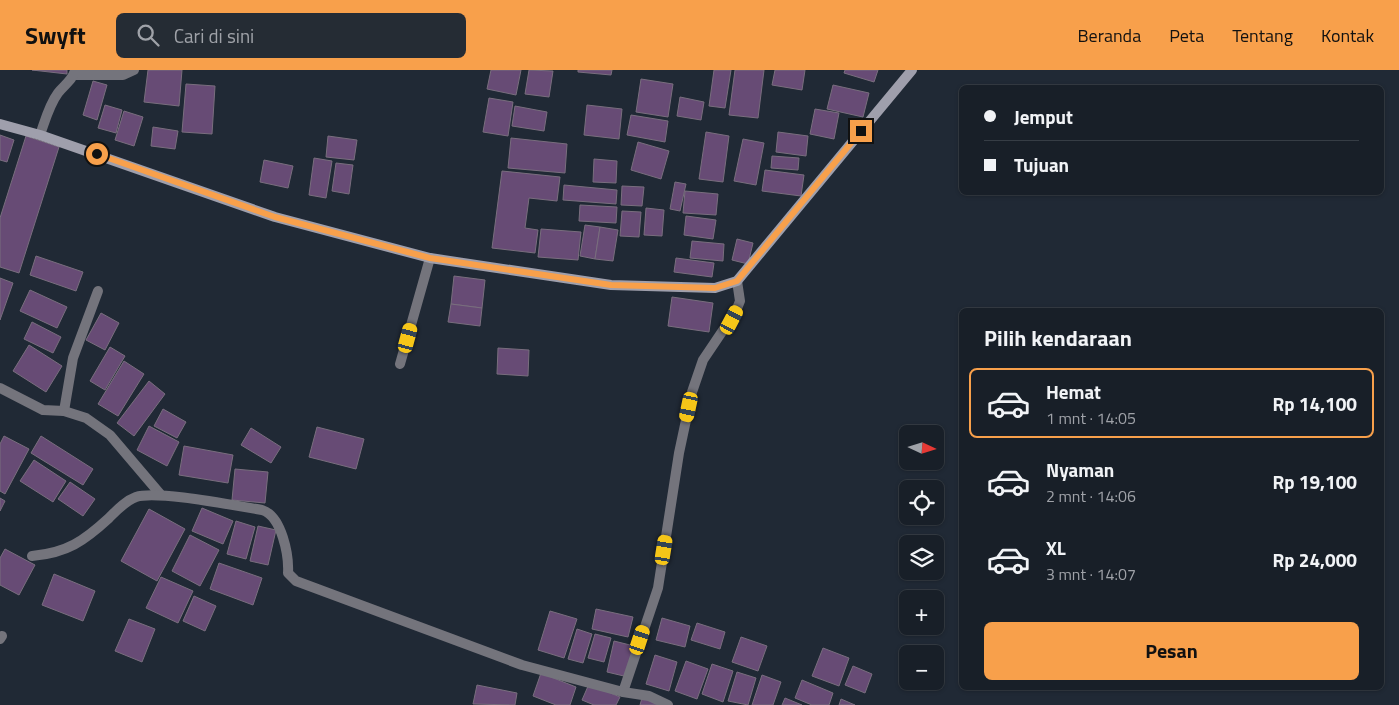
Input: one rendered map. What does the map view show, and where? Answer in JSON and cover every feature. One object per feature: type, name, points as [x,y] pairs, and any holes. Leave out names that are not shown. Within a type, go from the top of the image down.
[{"type":"street","points":[[40,135],[58,93],[75,73],[124,75],[134,70]]},
{"type":"street","points":[[0,124],[40,135],[275,217],[430,258],[611,285],[715,288],[737,281],[912,70]]},
{"type":"street","points":[[400,364],[430,258]]},
{"type":"street","points":[[623,692],[658,588],[679,453],[692,392],[704,360],[736,311],[740,301],[737,281]]},
{"type":"street","points":[[64,411],[73,358],[98,291]]},
{"type":"street","points":[[0,388],[43,410],[64,411],[86,418],[110,435],[161,495]]},
{"type":"street","points":[[32,556],[48,554],[72,547],[90,536],[125,502],[137,497],[161,495],[265,511],[280,532],[288,551],[288,573],[296,581],[522,665],[623,692],[649,696],[668,705]]},
{"type":"building","points":[[32,70],[67,70],[67,74]]},
{"type":"building","points":[[148,70],[182,70],[179,106],[144,102]]},
{"type":"building","points":[[491,70],[521,70],[516,95],[487,89]]},
{"type":"building","points":[[529,70],[553,71],[549,97],[525,94]]},
{"type":"building","points":[[578,70],[612,70],[611,75],[578,72]]},
{"type":"building","points":[[714,70],[731,70],[725,108],[709,106]]},
{"type":"building","points":[[735,70],[764,70],[758,118],[729,115]]},
{"type":"building","points":[[775,70],[805,70],[802,90],[772,85]]},
{"type":"building","points":[[845,70],[878,70],[874,82],[844,73]]},
{"type":"building","points":[[641,79],[673,84],[668,117],[636,112]]},
{"type":"building","points":[[93,81],[107,85],[97,120],[83,115]]},
{"type":"building","points":[[186,84],[215,86],[212,134],[182,132]]},
{"type":"building","points":[[833,85],[869,93],[863,117],[827,109]]},
{"type":"building","points":[[680,97],[704,102],[701,120],[677,116]]},
{"type":"building","points":[[489,98],[513,102],[508,136],[483,132]]},
{"type":"building","points":[[105,105],[122,110],[116,133],[98,128]]},
{"type":"building","points":[[587,105],[622,109],[619,139],[584,135]]},
{"type":"building","points":[[515,106],[547,112],[544,131],[512,126]]},
{"type":"building","points":[[815,109],[839,113],[834,139],[810,134]]},
{"type":"building","points":[[124,111],[143,117],[134,146],[115,140]]},
{"type":"building","points":[[631,115],[668,121],[665,142],[627,135]]},
{"type":"building","points":[[153,127],[178,131],[175,149],[151,146]]},
{"type":"building","points":[[706,132],[729,136],[723,182],[699,179]]},
{"type":"building","points":[[778,132],[808,136],[806,156],[776,152]]},
{"type":"building","points":[[0,135],[14,140],[7,162],[0,160]]},
{"type":"building","points":[[26,136],[59,147],[19,273],[0,267],[0,218]]},
{"type":"building","points":[[328,136],[357,140],[354,160],[326,157]]},
{"type":"building","points":[[511,138],[567,144],[565,173],[508,168]]},
{"type":"building","points":[[743,139],[764,143],[756,185],[734,181]]},
{"type":"building","points":[[638,142],[669,151],[661,179],[631,170]]},
{"type":"building","points":[[772,156],[799,158],[798,170],[771,168]]},
{"type":"building","points":[[314,158],[332,161],[326,198],[309,195]]},
{"type":"building","points":[[594,159],[617,161],[616,183],[593,182]]},
{"type":"building","points":[[264,160],[293,166],[288,188],[260,182]]},
{"type":"building","points":[[336,163],[353,165],[349,194],[332,191]]},
{"type":"building","points":[[765,170],[804,175],[801,196],[762,191]]},
{"type":"building","points":[[502,171],[560,177],[557,201],[529,198],[525,228],[538,230],[535,253],[492,248]]},
{"type":"building","points":[[675,182],[686,184],[680,211],[670,209]]},
{"type":"building","points":[[564,185],[617,190],[616,204],[563,200]]},
{"type":"building","points":[[622,186],[644,187],[642,206],[621,205]]},
{"type":"building","points":[[685,191],[718,194],[716,215],[683,213]]},
{"type":"building","points":[[580,205],[617,207],[616,223],[579,221]]},
{"type":"building","points":[[646,208],[664,210],[662,236],[644,235]]},
{"type":"building","points":[[622,211],[641,212],[639,237],[620,236]]},
{"type":"building","points":[[686,216],[716,220],[713,239],[684,235]]},
{"type":"building","points":[[585,225],[600,227],[595,259],[580,256]]},
{"type":"building","points":[[600,227],[618,230],[613,261],[595,259]]},
{"type":"building","points":[[541,229],[581,232],[578,260],[538,257]]},
{"type":"building","points":[[737,239],[753,243],[748,264],[732,260]]},
{"type":"building","points":[[692,241],[724,244],[723,261],[690,258]]},
{"type":"building","points":[[36,256],[83,272],[76,291],[30,275]]},
{"type":"building","points":[[676,258],[714,263],[712,277],[674,272]]},
{"type":"building","points":[[454,276],[485,280],[482,308],[451,304]]},
{"type":"building","points":[[0,278],[13,283],[0,320]]},
{"type":"building","points":[[30,290],[67,307],[57,328],[20,311]]},
{"type":"building","points":[[672,297],[713,303],[709,332],[668,326]]},
{"type":"building","points":[[451,304],[482,308],[480,326],[448,322]]},
{"type":"building","points":[[101,313],[119,323],[105,350],[86,340]]},
{"type":"building","points":[[32,322],[61,337],[53,353],[24,339]]},
{"type":"building","points":[[29,345],[62,366],[46,392],[13,371]]},
{"type":"building","points":[[110,347],[125,356],[105,390],[90,381]]},
{"type":"building","points":[[498,348],[529,350],[528,376],[497,374]]},
{"type":"building","points":[[124,361],[144,374],[118,416],[98,404]]},
{"type":"building","points":[[149,381],[165,394],[134,436],[117,423]]},
{"type":"building","points":[[163,409],[186,422],[177,438],[154,426]]},
{"type":"building","points":[[149,426],[179,442],[167,466],[137,450]]},
{"type":"building","points":[[317,427],[364,439],[356,469],[309,457]]},
{"type":"building","points":[[251,428],[281,447],[271,463],[241,445]]},
{"type":"building","points":[[4,436],[29,449],[5,494],[0,491],[0,444]]},
{"type":"building","points":[[41,436],[93,469],[83,485],[31,453]]},
{"type":"building","points":[[184,446],[233,455],[228,483],[179,475]]},
{"type":"building","points":[[34,460],[66,481],[53,502],[20,481]]},
{"type":"building","points":[[235,469],[268,472],[265,503],[232,500]]},
{"type":"building","points":[[70,482],[95,499],[83,516],[58,499]]},
{"type":"building","points":[[0,498],[5,501],[0,511]]},
{"type":"building","points":[[202,508],[233,521],[223,544],[192,531]]},
{"type":"building","points":[[149,509],[185,529],[157,581],[121,561]]},
{"type":"building","points":[[236,521],[255,527],[246,559],[227,554]]},
{"type":"building","points":[[258,526],[276,530],[268,565],[250,561]]},
{"type":"building","points":[[190,535],[219,550],[200,586],[172,571]]},
{"type":"building","points":[[5,549],[35,565],[19,595],[0,585],[0,558]]},
{"type":"building","points":[[219,563],[262,578],[253,605],[210,589]]},
{"type":"building","points":[[54,574],[95,591],[83,621],[42,605]]},
{"type":"building","points":[[161,577],[193,591],[178,623],[146,608]]},
{"type":"building","points":[[194,596],[216,606],[205,631],[183,621]]},
{"type":"building","points":[[596,609],[633,617],[628,637],[592,629]]},
{"type":"building","points":[[550,611],[577,619],[564,658],[538,650]]},
{"type":"building","points":[[662,618],[690,626],[685,647],[656,640]]},
{"type":"building","points":[[129,619],[155,629],[142,662],[115,651]]},
{"type":"building","points":[[697,623],[725,632],[720,649],[691,640]]},
{"type":"building","points":[[577,629],[592,634],[583,663],[568,659]]},
{"type":"building","points":[[595,634],[611,638],[604,662],[588,658]]},
{"type":"building","points":[[741,637],[767,646],[758,671],[732,662]]},
{"type":"building","points":[[614,641],[634,646],[628,677],[607,672]]},
{"type":"building","points":[[823,648],[849,658],[839,686],[812,676]]},
{"type":"building","points":[[655,655],[677,662],[669,691],[646,684]]},
{"type":"building","points":[[686,661],[708,669],[697,699],[675,691]]},
{"type":"building","points":[[712,664],[733,671],[723,702],[702,694]]},
{"type":"building","points":[[853,666],[872,674],[865,693],[845,685]]},
{"type":"building","points":[[737,672],[756,678],[748,705],[728,701]]},
{"type":"building","points":[[541,673],[576,687],[570,705],[556,705],[533,696]]},
{"type":"building","points":[[762,675],[781,682],[773,705],[752,705]]},
{"type":"building","points":[[802,680],[833,693],[829,705],[812,705],[795,698]]},
{"type":"building","points":[[589,684],[620,697],[616,705],[594,705],[582,700]]},
{"type":"building","points":[[477,685],[517,693],[515,705],[473,704]]},
{"type":"building","points":[[642,698],[662,705],[640,705]]},
{"type":"building","points":[[785,698],[802,705],[782,705]]},
{"type":"building","points":[[841,699],[855,705],[839,705]]},
{"type":"route","points":[[97,154],[275,217],[430,258],[611,285],[715,288],[727,286],[737,281],[861,131]]}]
